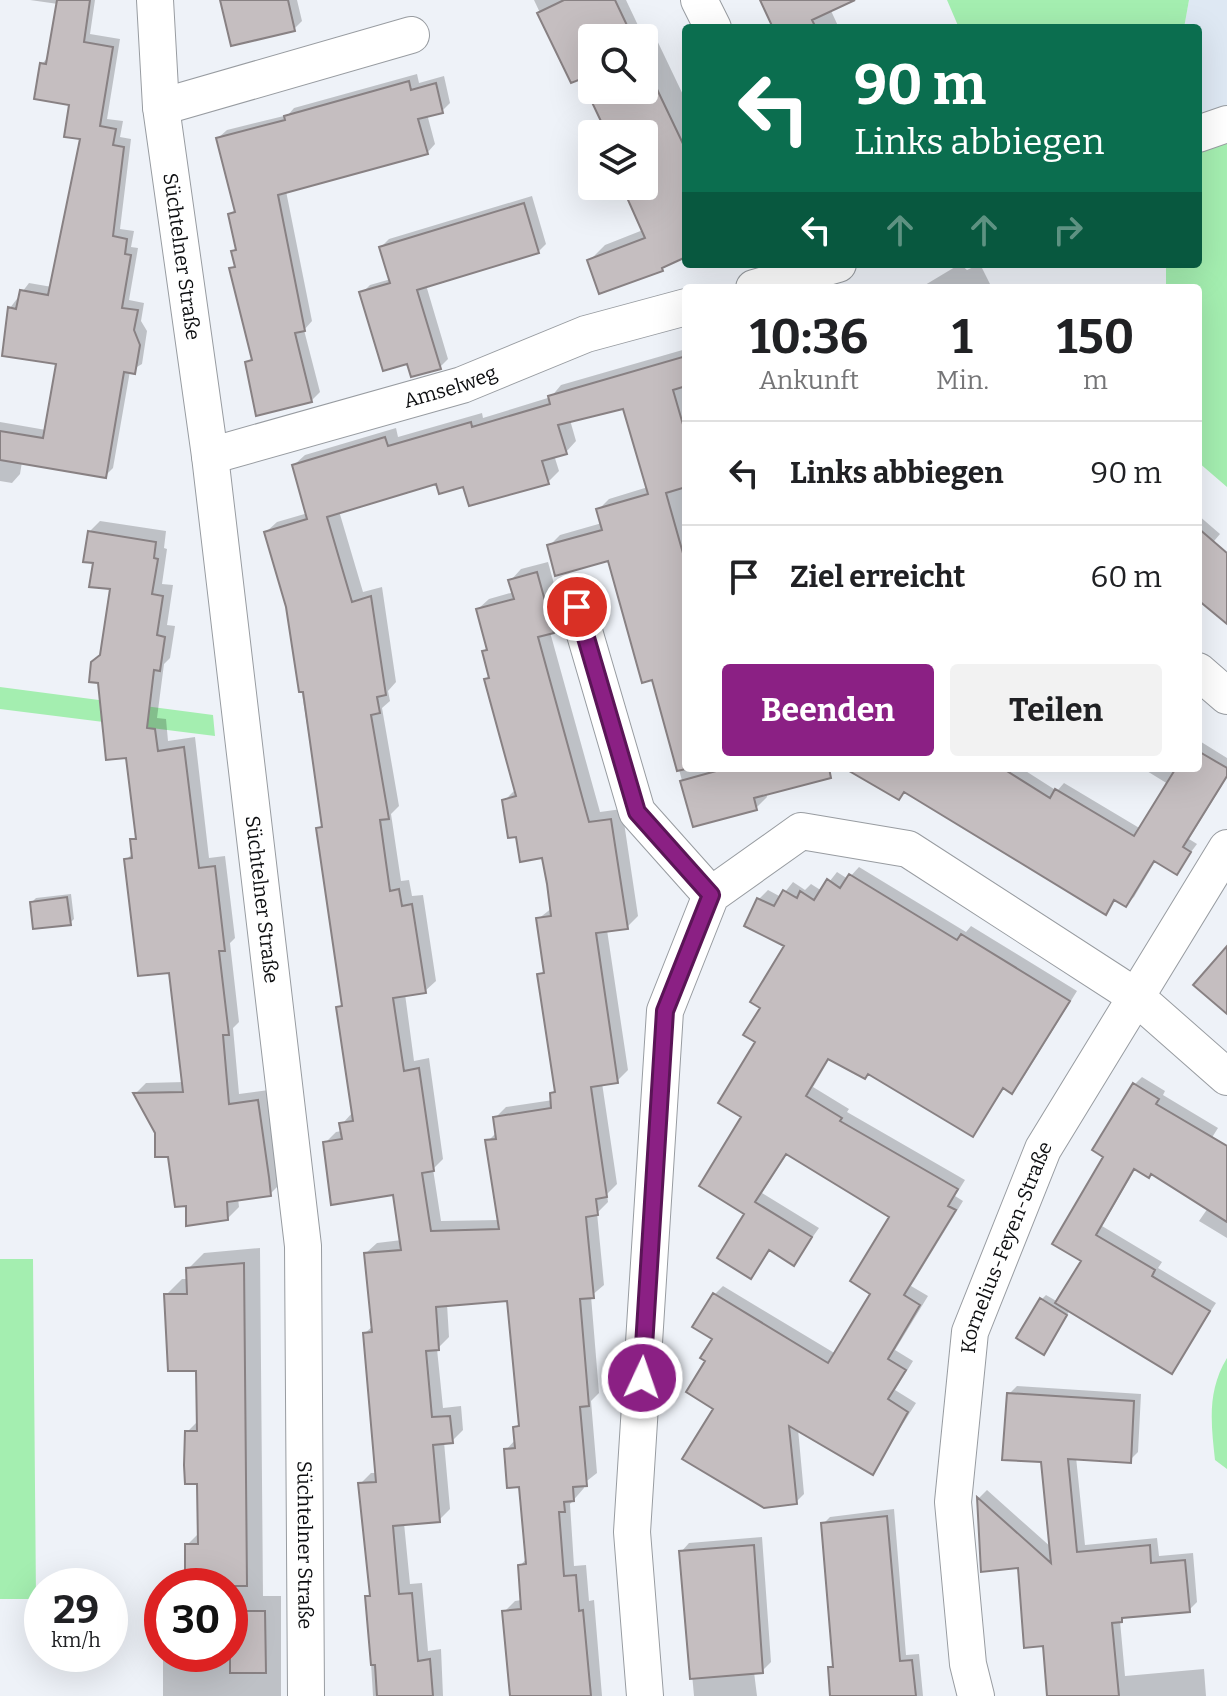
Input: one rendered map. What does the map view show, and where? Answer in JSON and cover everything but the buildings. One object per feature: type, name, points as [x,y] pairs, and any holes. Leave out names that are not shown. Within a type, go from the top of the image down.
[{"type":"street","name":"Süchtelner Straße","points":[[155,0],[161,107],[210,456],[303,1246],[306,1696]]},
{"type":"street","points":[[699,0],[711,24]]},
{"type":"street","points":[[161,107],[411,35]]},
{"type":"street","points":[[1202,133],[1227,124]]},
{"type":"street","points":[[772,284],[831,271]]},
{"type":"street","name":"Amselweg","points":[[210,456],[462,385],[586,334],[682,308]]},
{"type":"street","points":[[577,607],[637,812],[711,895]]},
{"type":"street","points":[[1202,674],[1227,696]]},
{"type":"street","points":[[645,1696],[632,1532],[665,1011],[711,895],[801,831],[908,849],[1135,996],[1227,1077]]},
{"type":"street","name":"Kornelius-Feyen-Straße","points":[[976,1696],[968,1664],[953,1502],[970,1332],[1043,1149],[1227,848]]},
{"type":"shaded area","points":[[1189,0],[1227,0],[1227,111],[1202,120],[1202,24],[1185,24]]},
{"type":"green space","points":[[947,0],[1189,0],[1185,24],[957,24]]},
{"type":"green space","points":[[1227,139],[1227,487],[1202,465],[1202,284],[1166,284],[1166,268],[1202,268],[1202,148]]},
{"type":"green space","points":[[0,687],[213,715],[215,736],[0,709]]},
{"type":"green space","points":[[0,1259],[33,1259],[36,1568],[24,1568],[24,1599],[0,1599]]},
{"type":"green space","points":[[1227,1358],[1227,1469],[1215,1460],[1212,1420],[1213,1395]]},
{"type":"route","points":[[577,607],[637,812],[711,895],[665,1011],[642,1378]]}]
